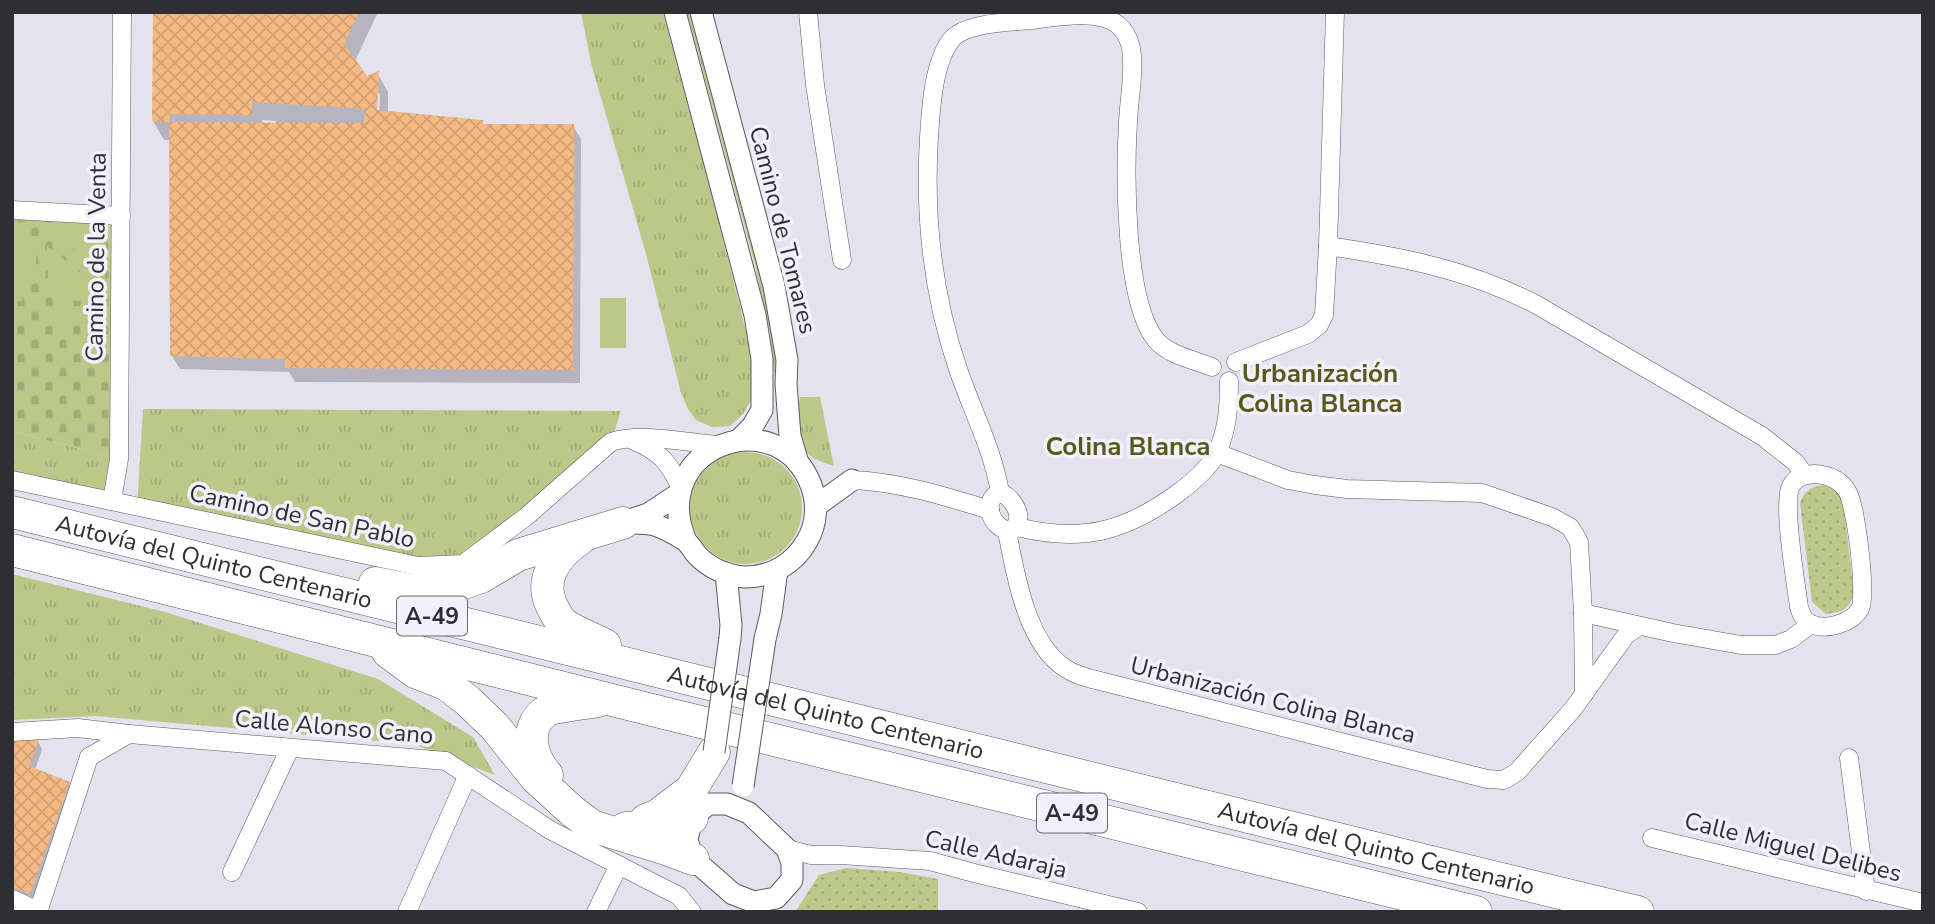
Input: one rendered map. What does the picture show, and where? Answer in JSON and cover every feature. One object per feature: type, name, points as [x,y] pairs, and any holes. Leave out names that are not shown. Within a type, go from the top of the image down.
[{"type":"highway","name":"Autovía del Quinto Centenario","points":[[12,512],[1638,912]]},
{"type":"highway","points":[[216,562],[358,579],[412,590],[452,587],[481,577],[518,555],[623,523]]},
{"type":"highway","points":[[591,531],[564,550],[552,567],[547,585],[549,602],[562,624],[647,669]]},
{"type":"highway","name":"Autovía del Quinto Centenario","points":[[12,550],[1476,912]]},
{"type":"highway","points":[[370,639],[415,672],[446,684],[468,701],[494,726],[536,778],[592,826],[693,859]]},
{"type":"highway","points":[[610,699],[546,710],[536,722],[531,740],[537,764],[564,794],[596,819],[625,828],[667,826],[700,811]]},
{"type":"highway","points":[[625,828],[658,815],[691,790],[714,752]]},
{"type":"street","name":"Camino de la Venta","points":[[112,501],[119,459],[122,12]]},
{"type":"street","name":"Camino de Tomares","points":[[675,12],[746,277],[760,348],[762,410],[752,427],[730,443]]},
{"type":"street","name":"Camino de Tomares","points":[[701,12],[774,286],[787,360],[790,436],[803,470]]},
{"type":"street","points":[[808,12],[815,85],[842,260]]},
{"type":"street","points":[[1236,362],[1308,334],[1319,325],[1324,315],[1335,12]]},
{"type":"street","points":[[1000,492],[995,469],[948,339],[932,263],[927,167],[929,132],[940,65],[946,47],[955,35],[967,28],[1084,15],[1105,18],[1118,24],[1127,35],[1132,62],[1127,142],[1129,238],[1137,296],[1155,340],[1167,350],[1212,367]]},
{"type":"street","points":[[12,210],[121,216]]},
{"type":"street","points":[[1328,246],[1432,264],[1513,292],[1762,436],[1795,463],[1805,475]]},
{"type":"street","points":[[1231,357],[1236,362],[1237,375],[1229,381],[1219,381],[1214,376],[1212,367],[1218,358],[1231,357]]},
{"type":"street","points":[[1000,492],[994,495],[990,502],[993,521],[998,527],[1068,535],[1090,534],[1121,526],[1160,506],[1187,486],[1210,463],[1217,453],[1227,419],[1229,381]]},
{"type":"street","points":[[625,438],[730,443],[748,440],[767,443],[784,451],[803,470],[813,491],[816,506],[808,539],[795,557],[777,570],[743,577],[726,573],[710,566],[696,555],[686,541],[679,517],[680,491],[688,472],[698,460],[730,443]]},
{"type":"street","points":[[625,438],[653,449],[672,470],[680,491]]},
{"type":"street","name":"Camino de San Pablo","points":[[12,480],[418,566],[463,564],[527,516],[611,442],[625,438]]},
{"type":"street","points":[[1217,453],[1288,480],[1315,485],[1347,489],[1482,493],[1552,517],[1570,527],[1579,542],[1584,694]]},
{"type":"street","points":[[803,470],[914,488],[990,510]]},
{"type":"street","points":[[1824,475],[1833,478],[1846,489],[1853,507],[1862,588],[1860,608],[1847,620],[1840,624],[1811,624],[1801,615],[1799,607],[1787,504],[1797,478],[1824,475]]},
{"type":"street","points":[[816,506],[852,480]]},
{"type":"street","points":[[623,523],[648,514],[680,491]]},
{"type":"street","points":[[1000,492],[1015,503],[1018,521],[1012,529]]},
{"type":"street","points":[[623,523],[654,525],[686,541]]},
{"type":"street","name":"Urbanización Colina Blanca","points":[[1012,529],[1020,595],[1029,619],[1052,656],[1063,667],[1078,675],[1498,781],[1517,772],[1584,694],[1626,635],[1639,626]]},
{"type":"street","points":[[749,813],[743,786],[777,570]]},
{"type":"street","points":[[726,573],[730,638],[714,752],[700,811],[687,840],[693,859],[735,903],[775,905],[792,880],[814,863],[841,855]]},
{"type":"street","points":[[1583,613],[1639,626],[1759,646],[1776,645],[1791,639],[1811,624]]},
{"type":"street","points":[[12,899],[38,911],[89,757],[78,728]]},
{"type":"street","name":"Calle Alonso Cano","points":[[12,732],[78,728],[446,761],[550,830],[679,896],[692,912]]},
{"type":"street","points":[[89,757],[129,734]]},
{"type":"street","points":[[232,873],[290,748]]},
{"type":"street","points":[[1849,758],[1866,891]]},
{"type":"street","points":[[407,912],[468,775]]},
{"type":"street","points":[[700,811],[727,804],[749,813],[787,849],[792,863],[792,880]]},
{"type":"street","name":"Calle Miguel Delibes","points":[[1652,838],[1923,903]]},
{"type":"street","name":"Calle Adaraja","points":[[787,849],[811,855],[930,861],[1138,912]]},
{"type":"street","points":[[596,912],[619,865]]},
{"type":"green space","points":[[581,12],[663,12],[755,367],[752,399],[743,414],[730,426],[712,427],[696,420],[681,393],[646,254],[591,63]]},
{"type":"green space","points":[[687,12],[694,12],[759,256],[779,371],[774,372],[770,332],[754,261]]},
{"type":"green space","points":[[12,210],[121,216],[119,459],[12,431]]},
{"type":"green space","points":[[77,217],[97,220],[106,229],[105,279],[74,249],[49,232],[61,223]]},
{"type":"green space","points":[[12,231],[28,233],[37,238],[35,281],[22,293],[22,301],[12,302]]},
{"type":"green space","points":[[47,246],[91,281],[91,301],[60,300],[58,291],[48,280]]},
{"type":"green space","points":[[600,298],[626,298],[626,348],[600,348]]},
{"type":"green space","points":[[60,308],[90,308],[89,323],[49,320]]},
{"type":"green space","points":[[800,397],[820,397],[834,466],[810,456],[799,441],[797,421]]},
{"type":"green space","points":[[143,409],[621,411],[611,442],[463,564],[418,566],[137,507]]},
{"type":"green space","points":[[12,431],[119,459],[112,501],[12,480]]},
{"type":"green space","points":[[746,452],[767,457],[785,469],[797,487],[802,508],[797,529],[785,547],[767,559],[746,564],[725,559],[707,547],[695,529],[690,508],[695,487],[707,469],[725,457]]},
{"type":"green space","points":[[1824,485],[1835,489],[1843,500],[1854,594],[1844,609],[1826,614],[1812,602],[1800,503],[1809,490]]},
{"type":"green space","points":[[12,574],[165,612],[378,679],[473,737],[495,775],[413,744],[95,716],[12,720]]},
{"type":"green space","points":[[846,868],[900,872],[938,879],[938,912],[795,912],[819,875]]},
{"type":"building","points":[[153,12],[359,12],[344,44],[367,76],[379,71],[377,110],[483,120],[483,124],[574,124],[573,370],[285,368],[285,359],[170,356],[169,122],[152,121]],"holes":[[[252,102],[365,109],[364,123],[169,122],[170,114],[252,115]]]},
{"type":"building","points":[[39,739],[29,766],[70,782],[30,894],[12,887],[12,741]]},
{"type":"district","name":"Urbanización Colina Blanca","points":[[1320,388]]},
{"type":"district","name":"Colina Blanca","points":[[1128,446]]}]
